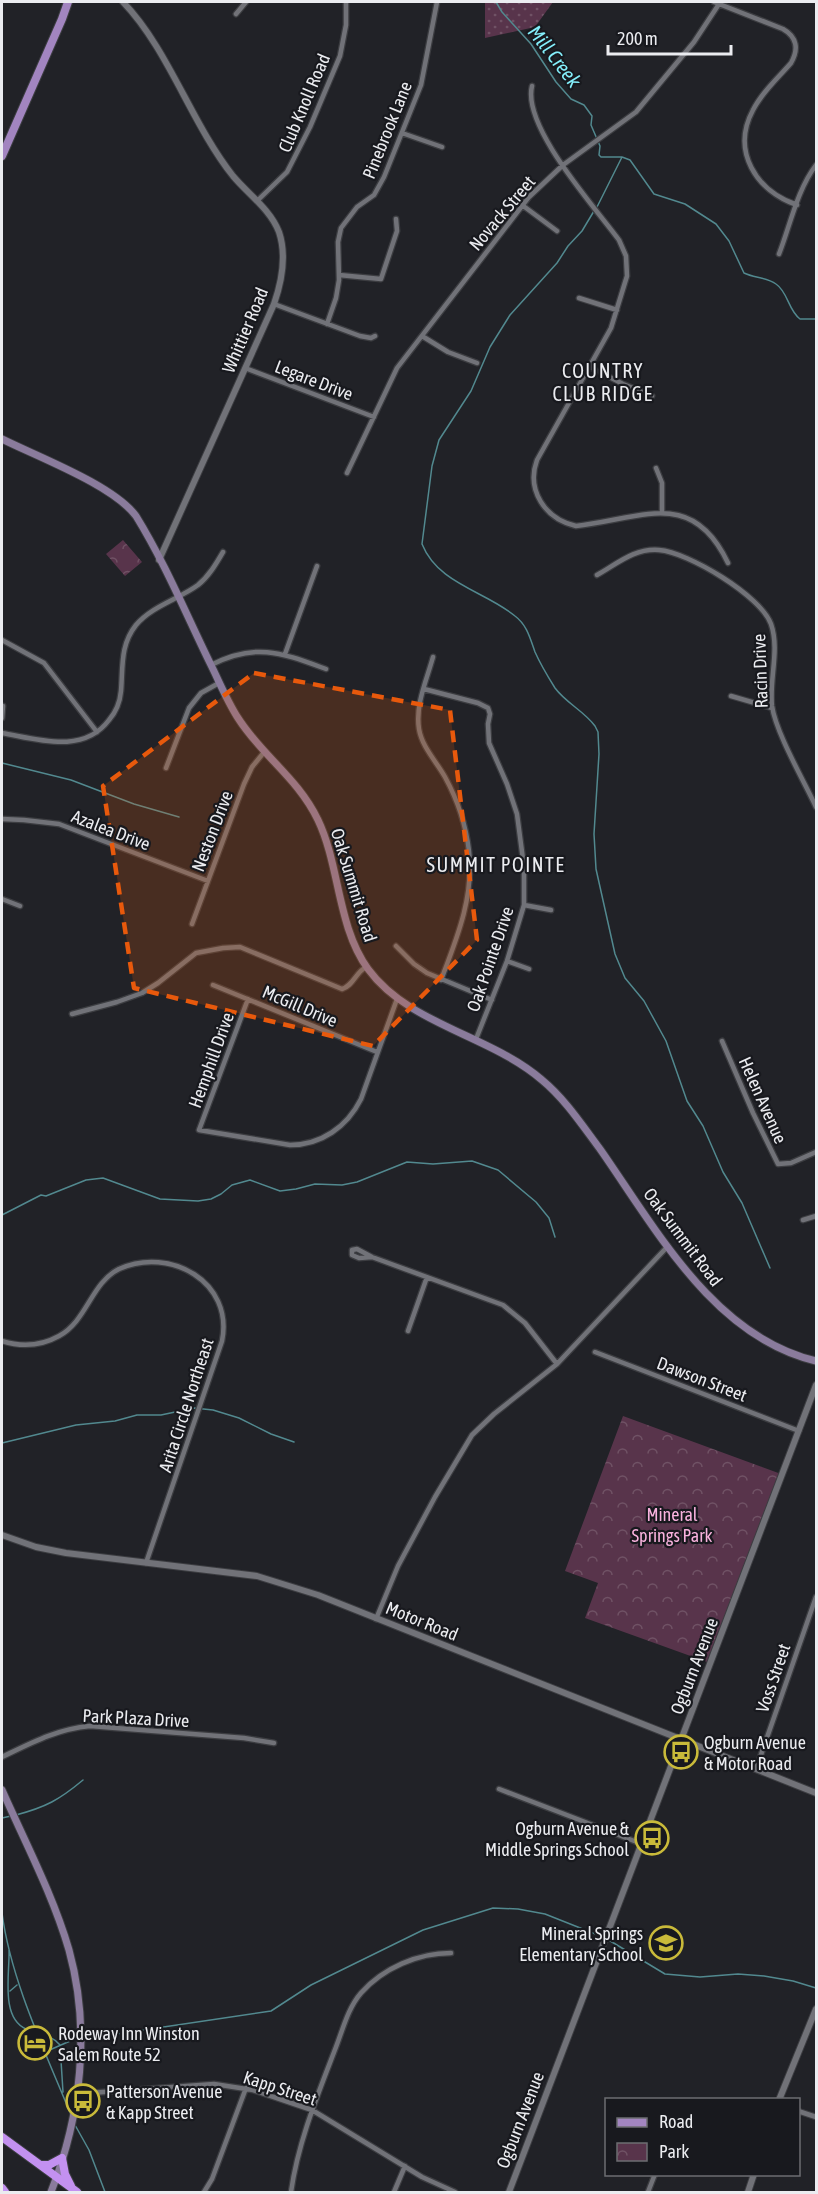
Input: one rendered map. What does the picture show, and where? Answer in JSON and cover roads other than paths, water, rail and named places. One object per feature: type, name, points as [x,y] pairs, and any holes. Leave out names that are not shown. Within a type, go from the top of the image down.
[{"type":"highway","points":[[2,2138],[74,2189]]},
{"type":"highway","points":[[41,2165],[49,2165],[62,2158],[65,2174],[74,2189]]},
{"type":"highway","points":[[2,2188],[4,2193]]},
{"type":"main road","points":[[2,156],[68,2]]},
{"type":"main road","name":"Oak Summit Road","points":[[2,439],[113,495],[136,516],[240,721],[292,779],[307,799],[319,822],[349,931],[366,967],[397,999],[418,1012],[508,1056],[541,1078],[555,1091],[580,1122],[700,1288],[728,1314],[780,1348],[816,1361]]},
{"type":"main road","points":[[2,1790],[45,1887],[68,1950],[81,2015],[82,2047],[72,2122],[51,2193]]},
{"type":"street","name":"Whittier Road","points":[[123,2],[143,28],[219,157],[272,218],[282,245],[283,272],[274,304],[159,560]]},
{"type":"street","points":[[236,14],[246,2]]},
{"type":"street","name":"Club Knoll Road","points":[[257,201],[287,172],[310,128],[339,56],[346,25],[346,2]]},
{"type":"street","name":"Pinebrook Lane","points":[[327,324],[336,298],[339,275],[338,242],[341,228],[357,207],[374,195],[402,133],[425,70],[437,2]]},
{"type":"street","points":[[717,3],[783,29],[790,33],[796,43],[795,57],[754,108],[745,138],[750,164],[761,184],[779,198],[797,205]]},
{"type":"street","name":"Novack Street","points":[[347,473],[397,368],[522,205],[563,165],[636,112],[694,42],[717,3]]},
{"type":"street","points":[[532,86],[532,105],[542,132],[624,249],[627,264],[627,276],[610,328],[537,459],[534,478],[539,500],[552,515],[576,526],[662,513],[674,514],[696,522],[712,537],[728,563]]},
{"type":"street","points":[[402,133],[442,147]]},
{"type":"street","points":[[779,254],[797,205],[816,165]]},
{"type":"street","points":[[522,205],[557,231]]},
{"type":"street","points":[[339,275],[381,279],[398,231],[396,219]]},
{"type":"street","points":[[579,297],[617,310]]},
{"type":"street","points":[[274,304],[360,336],[371,338],[375,336]]},
{"type":"street","points":[[422,336],[448,352],[477,363]]},
{"type":"street","points":[[590,367],[652,396]]},
{"type":"street","name":"Legare Drive","points":[[245,368],[374,417]]},
{"type":"street","points":[[656,468],[662,483],[662,513]]},
{"type":"street","name":"Racin Drive","points":[[597,575],[631,554],[658,549],[678,555],[726,579],[762,610],[770,621],[774,650],[772,708],[778,726],[816,807]]},
{"type":"street","points":[[2,733],[62,742],[77,741],[97,732],[111,718],[118,703],[121,690],[122,658],[132,630],[148,614],[206,578],[224,552]]},
{"type":"street","points":[[285,654],[317,566]]},
{"type":"street","points":[[2,640],[44,663],[97,732]]},
{"type":"street","points":[[211,665],[226,657],[247,652],[266,651],[285,654],[326,669]]},
{"type":"street","points":[[433,657],[420,705],[419,729],[431,756],[452,792],[462,818],[469,853],[470,876],[462,924],[441,980]]},
{"type":"street","points":[[166,768],[189,708],[201,693],[219,683]]},
{"type":"street","name":"Oak Pointe Drive","points":[[424,689],[488,708],[490,714],[489,743],[517,814],[524,867],[524,905],[507,961],[476,1039]]},
{"type":"street","points":[[731,696],[772,708]]},
{"type":"street","points":[[2,718],[3,706]]},
{"type":"street","name":"Neston Drive","points":[[192,924],[244,784],[252,767],[265,751]]},
{"type":"street","name":"Azalea Drive","points":[[2,819],[59,824],[208,881]]},
{"type":"street","points":[[2,899],[20,906]]},
{"type":"street","points":[[524,905],[551,910]]},
{"type":"street","points":[[396,946],[414,964],[441,980],[492,1000]]},
{"type":"street","points":[[72,1014],[141,993],[158,983],[192,955],[207,950],[240,947],[342,989],[347,988],[366,967]]},
{"type":"street","points":[[507,961],[529,969]]},
{"type":"street","name":"McGill Drive","points":[[213,985],[377,1052]]},
{"type":"street","name":"Hemphill Drive","points":[[248,999],[199,1130],[280,1145],[297,1145],[323,1138],[348,1119],[358,1105],[377,1052]]},
{"type":"street","points":[[377,1052],[397,999]]},
{"type":"street","name":"Helen Avenue","points":[[722,1041],[777,1164],[791,1163],[816,1152]]},
{"type":"street","points":[[804,1220],[816,1216]]},
{"type":"street","points":[[376,1619],[398,1566],[468,1442],[494,1414],[557,1364],[669,1246]]},
{"type":"street","points":[[372,1257],[488,1298],[516,1313],[557,1364]]},
{"type":"street","name":"Arita Circle Northeast","points":[[2,1341],[30,1345],[59,1336],[76,1322],[110,1275],[135,1264],[161,1262],[177,1265],[196,1274],[211,1289],[222,1315],[223,1337],[146,1563]]},
{"type":"street","points":[[408,1331],[427,1277]]},
{"type":"street","name":"Dawson Street","points":[[595,1352],[799,1431]]},
{"type":"street","name":"Ogburn Avenue","points":[[509,2193],[816,1385]]},
{"type":"street","name":"Motor Road","points":[[2,1535],[66,1553],[266,1578],[318,1595],[816,1793]]},
{"type":"street","name":"Voss Street","points":[[756,1769],[816,1597]]},
{"type":"street","name":"Park Plaza Drive","points":[[2,1757],[68,1728],[90,1726],[244,1738],[274,1743]]},
{"type":"street","points":[[499,1789],[642,1844]]},
{"type":"street","points":[[291,2193],[312,2110],[352,2007],[360,1994],[381,1976],[411,1960],[430,1954],[451,1953]]},
{"type":"street","points":[[780,2098],[816,2009]]},
{"type":"street","name":"Kapp Street","points":[[76,2094],[214,2084],[246,2088],[312,2110],[422,2177],[455,2193]]},
{"type":"street","points":[[204,2193],[212,2179],[246,2088]]},
{"type":"street","points":[[800,2112],[816,2117]]},
{"type":"street","points":[[394,2193],[405,2166]]},
{"type":"street","points":[[648,2193],[655,2176]]},
{"type":"street","points":[[748,2193],[754,2176]]},
{"type":"waterway","name":"Mill Creek","points":[[496,2],[531,44],[556,82],[571,99],[584,105],[592,116],[591,125],[600,146],[599,155],[601,157],[622,157],[630,160],[654,194],[685,204],[716,224],[729,241],[744,273],[768,280],[780,287],[800,319],[816,319]]},
{"type":"waterway","points":[[597,207],[622,157]]},
{"type":"waterway","points":[[594,211],[582,231],[557,263],[510,315],[490,347],[471,391],[439,440],[432,466],[422,544],[429,558],[439,569],[463,586],[503,607],[519,620],[555,688],[591,721],[598,732],[599,754],[594,834],[596,869],[615,954],[625,978],[644,1001],[666,1041],[687,1101],[703,1126],[723,1172],[742,1203],[770,1268]]},
{"type":"waterway","points":[[2,763],[71,780],[134,804],[179,817]]},
{"type":"waterway","points":[[2,1215],[41,1195],[46,1196],[86,1180],[103,1178],[160,1199],[198,1201],[211,1199],[232,1185],[250,1180],[280,1191],[315,1184],[342,1185],[357,1182],[407,1162],[433,1164],[472,1161],[498,1170],[536,1202],[549,1218],[555,1237]]},
{"type":"waterway","points":[[2,1443],[76,1425],[115,1421],[137,1415],[161,1415],[194,1408],[213,1410],[239,1418],[271,1434],[294,1442]]},
{"type":"waterway","points":[[16,1815],[52,1802],[83,1780]]},
{"type":"waterway","points":[[2,1818],[11,1816]]},
{"type":"waterway","points":[[82,2037],[103,2036],[271,2011],[311,1985],[423,1930],[493,1908],[518,1909],[545,1914],[603,1937]]},
{"type":"waterway","points":[[2,1913],[6,1939],[21,1990],[71,2115]]},
{"type":"waterway","points":[[607,1939],[665,1974],[700,1977],[738,1974],[764,1976],[816,1988]]},
{"type":"waterway","points":[[9,1950],[9,2005],[18,2023],[26,2029],[48,2036],[60,2045],[63,2092]]},
{"type":"waterway","points":[[10,1991],[17,1985]]},
{"type":"waterway","points":[[45,2052],[77,2038]]},
{"type":"waterway","points":[[75,2125],[89,2150],[105,2192]]},
{"type":"place","name":"Ogburn Avenue & Motor Road","points":[[681,1752]]},
{"type":"place","name":"Ogburn Avenue & Middle Springs School","points":[[652,1838]]},
{"type":"place","name":"Mineral Springs Elementary School","points":[[666,1943]]},
{"type":"place","name":"Rodeway Inn Winston Salem Route 52","points":[[35,2043]]},
{"type":"place","name":"Patterson Avenue & Kapp Street","points":[[83,2101]]},
{"type":"district","name":"COUNTRY CLUB RIDGE","points":[[603,382]]},
{"type":"district","name":"SUMMIT POINTE","points":[[496,864]]},
{"type":"park label","name":"Mineral Springs Park","points":[[672,1524]]}]
